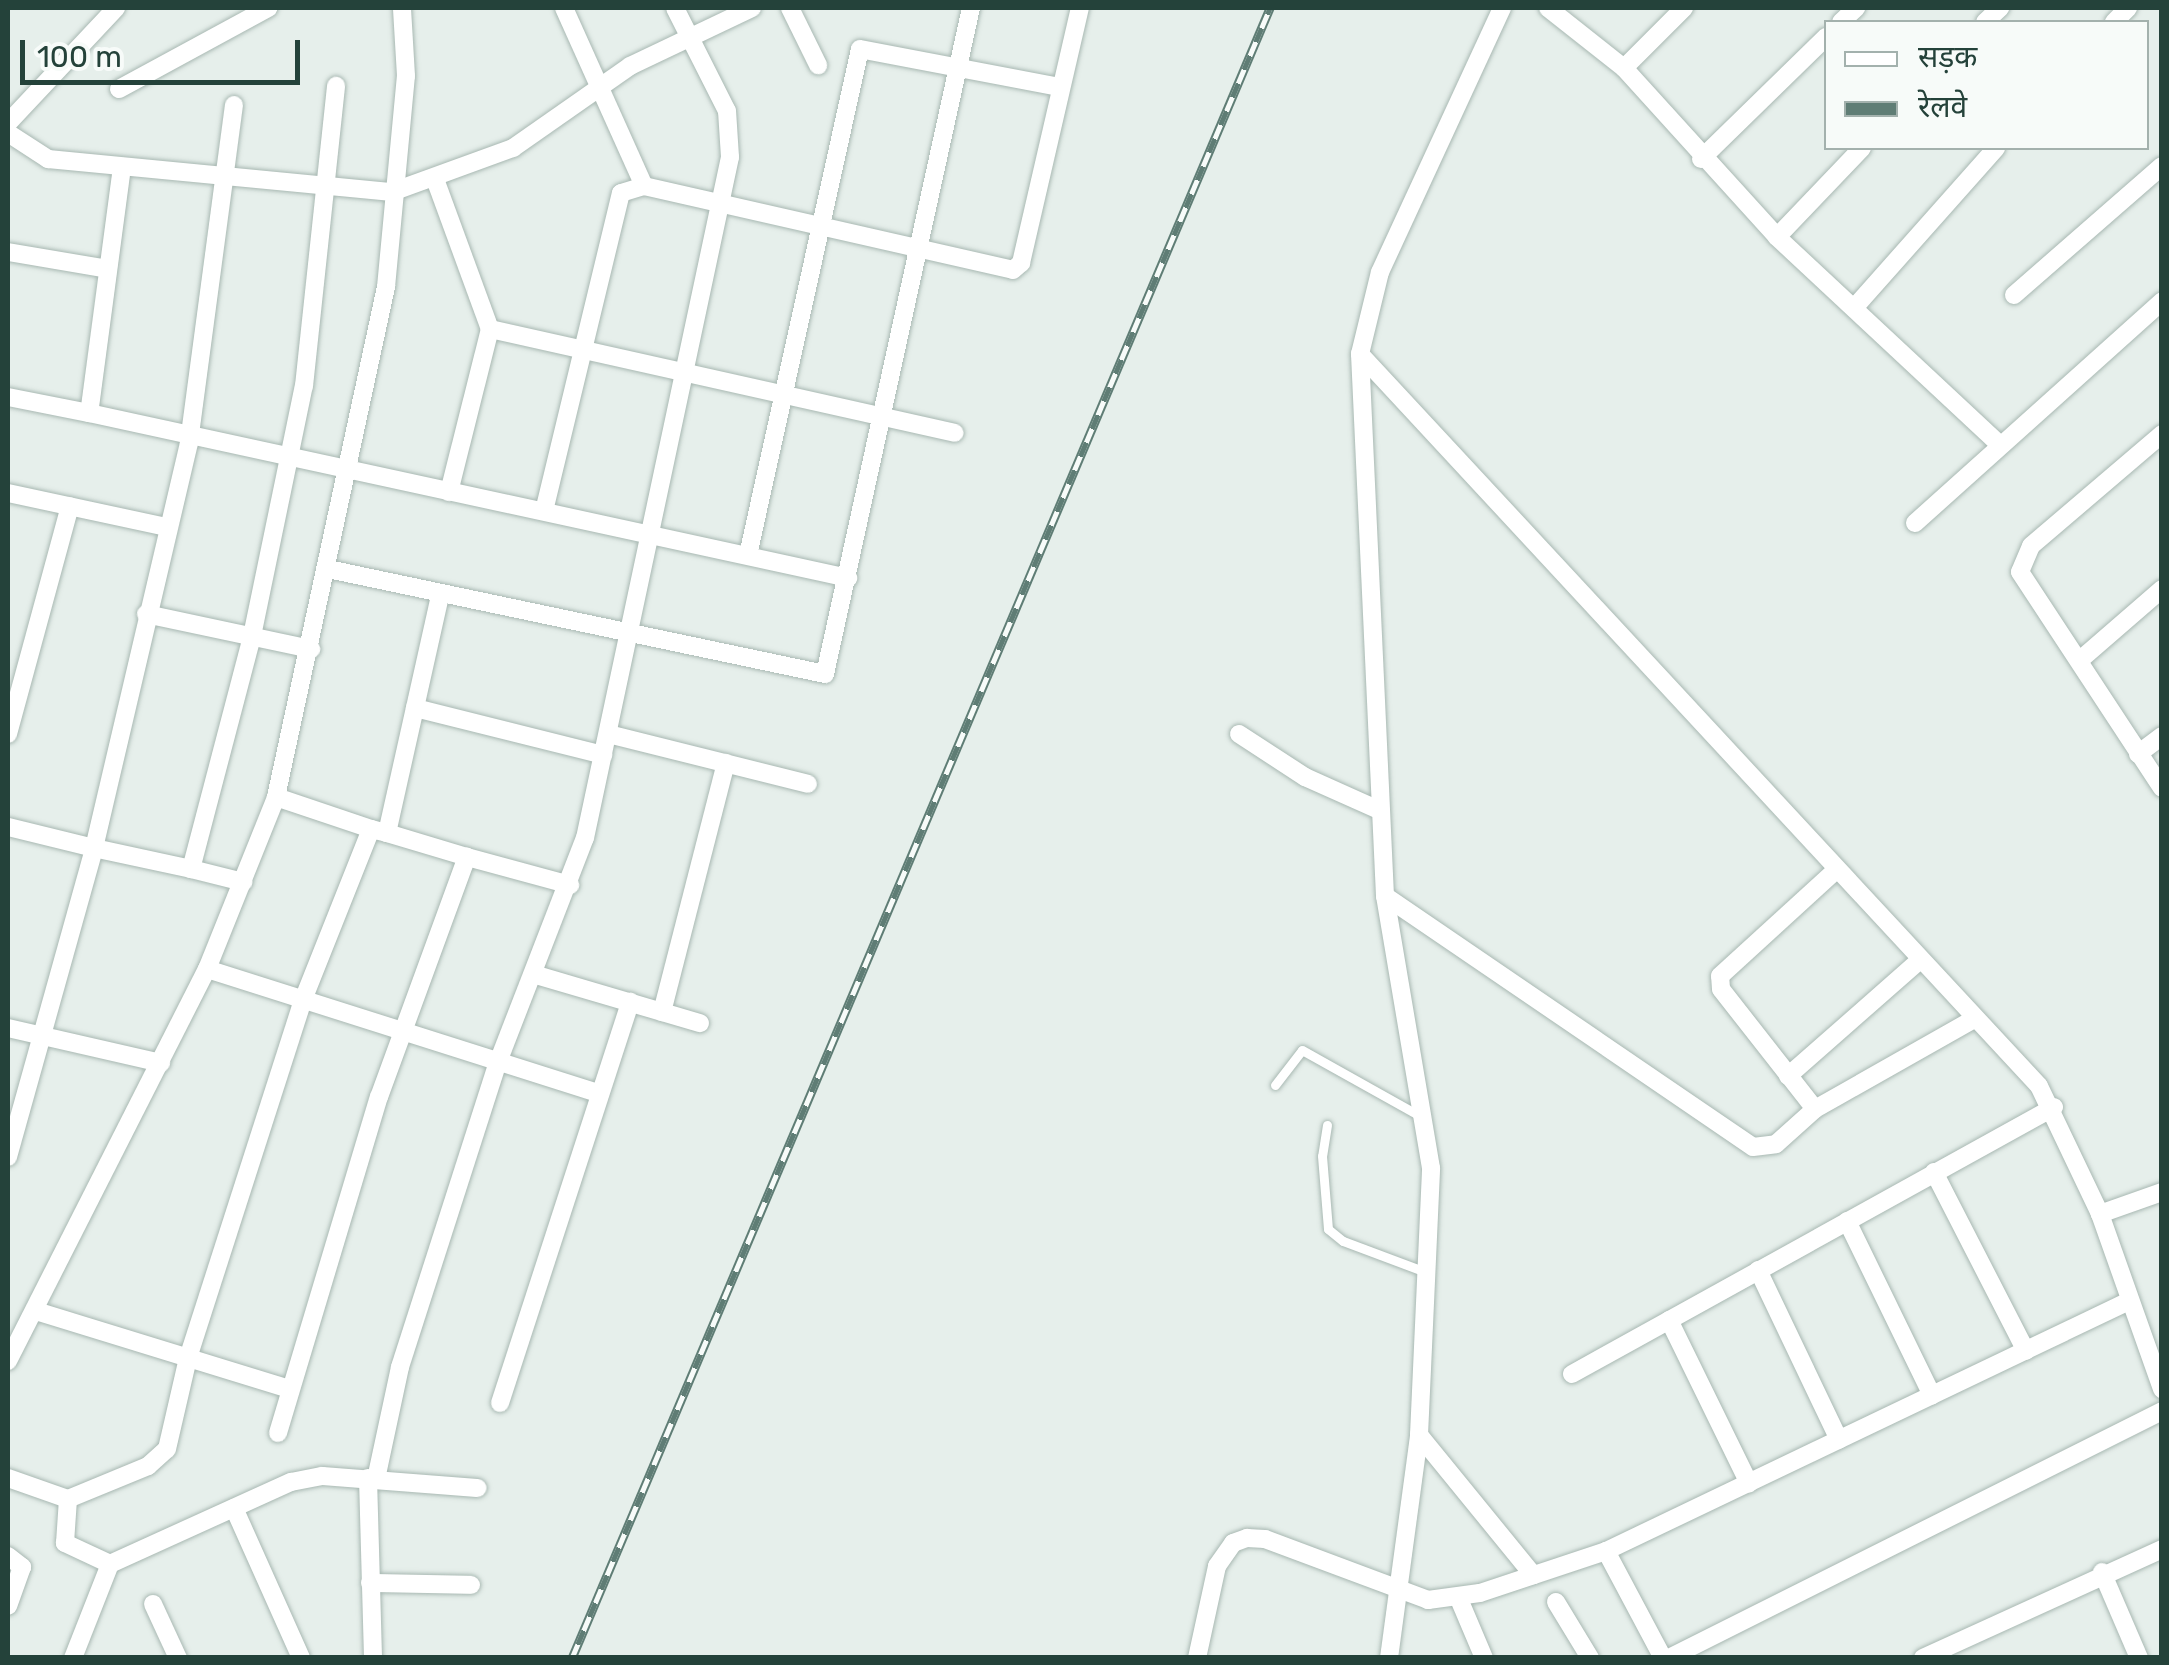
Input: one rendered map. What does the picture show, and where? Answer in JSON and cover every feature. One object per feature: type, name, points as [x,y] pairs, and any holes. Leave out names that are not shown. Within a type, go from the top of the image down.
[{"type":"street","points":[[8,123],[116,8]]},
{"type":"street","points":[[119,89],[268,8]]},
{"type":"street","points":[[8,1362],[207,969],[276,797],[351,470],[386,288],[392,192],[406,76],[402,8]]},
{"type":"street","points":[[564,8],[644,186]]},
{"type":"street","points":[[373,1658],[372,1479],[400,1367],[498,1062],[570,885],[608,734],[719,207],[732,126],[675,8]]},
{"type":"street","points":[[8,133],[48,159],[392,192],[436,179],[544,130],[600,85],[752,8]]},
{"type":"street","points":[[328,569],[440,596],[824,674],[884,417],[971,8]]},
{"type":"street","points":[[544,511],[616,199],[644,186],[918,252],[1018,268],[1080,8]]},
{"type":"street","points":[[1389,1658],[1418,1435],[1428,1273],[1427,1120],[1385,896],[1360,354],[1380,272],[1502,8]]},
{"type":"street","points":[[1548,8],[1624,68],[1776,237],[1998,443]]},
{"type":"street","points":[[1624,68],[1684,8]]},
{"type":"street","points":[[795,9],[818,65]]},
{"type":"street","points":[[1702,159],[1824,39]]},
{"type":"street","points":[[748,555],[860,48],[1060,88]]},
{"type":"street","points":[[191,869],[252,636],[290,458],[336,86]]},
{"type":"street","points":[[8,1156],[94,848],[190,436],[234,104]]},
{"type":"street","points":[[1776,237],[1860,150]]},
{"type":"street","points":[[1854,308],[1994,150]]},
{"type":"street","points":[[2014,295],[2162,166]]},
{"type":"street","points":[[89,413],[122,167]]},
{"type":"street","points":[[436,179],[490,329],[449,492]]},
{"type":"street","points":[[8,252],[108,270]]},
{"type":"street","points":[[1915,523],[1998,443],[2162,301]]},
{"type":"street","points":[[490,329],[955,433]]},
{"type":"street","points":[[1360,354],[2054,1108],[2100,1214],[2162,1389]]},
{"type":"street","points":[[8,397],[848,578]]},
{"type":"street","points":[[2162,434],[2032,546],[2021,562],[2023,582],[2080,660],[2162,788]]},
{"type":"street","points":[[8,493],[166,527]]},
{"type":"street","points":[[8,734],[70,506]]},
{"type":"street","points":[[2080,660],[2162,589]]},
{"type":"street","points":[[8,1478],[68,1500],[158,1460],[172,1434],[188,1358],[303,1000],[379,831],[415,708],[440,596]]},
{"type":"street","points":[[146,614],[311,649]]},
{"type":"street","points":[[415,708],[602,755]]},
{"type":"street","points":[[608,734],[808,784]]},
{"type":"street","points":[[1239,734],[1305,776],[1381,811]]},
{"type":"street","points":[[2138,754],[2162,736]]},
{"type":"street","points":[[662,1012],[726,763]]},
{"type":"street","points":[[276,797],[379,831],[570,885]]},
{"type":"street","points":[[8,827],[243,882]]},
{"type":"street","points":[[278,1433],[403,1032],[467,857]]},
{"type":"street","points":[[1815,1109],[1722,990],[1720,976],[1836,870]]},
{"type":"street","points":[[1385,896],[1740,1143],[1776,1144],[1815,1109],[1974,1018]]},
{"type":"street","points":[[1788,1076],[1920,960]]},
{"type":"street","points":[[207,969],[600,1094]]},
{"type":"street","points":[[533,974],[700,1023]]},
{"type":"street","points":[[500,1403],[630,1002]]},
{"type":"street","points":[[8,1028],[161,1063]]},
{"type":"street","points":[[1572,1374],[2054,1108]]},
{"type":"street","points":[[1934,1172],[2026,1350]]},
{"type":"street","points":[[2100,1214],[2162,1192]]},
{"type":"street","points":[[1847,1220],[1932,1396]]},
{"type":"street","points":[[1758,1270],[1839,1440]]},
{"type":"street","points":[[1197,1658],[1218,1566],[1233,1543],[1247,1538],[1265,1539],[1397,1593],[1459,1599],[1606,1551],[2129,1301]]},
{"type":"street","points":[[36,1311],[289,1389]]},
{"type":"street","points":[[1670,1320],[1749,1482]]},
{"type":"street","points":[[1606,1551],[1666,1658],[2162,1411]]},
{"type":"street","points":[[1418,1435],[1533,1575]]},
{"type":"street","points":[[73,1658],[110,1564],[302,1478],[478,1488]]},
{"type":"street","points":[[68,1500],[65,1543],[110,1564]]},
{"type":"street","points":[[234,1508],[301,1658]]},
{"type":"street","points":[[1923,1658],[2102,1572],[2162,1549]]},
{"type":"street","points":[[8,1556],[22,1567],[8,1606]]},
{"type":"street","points":[[2102,1572],[2139,1658]]},
{"type":"street","points":[[370,1582],[471,1585]]},
{"type":"street","points":[[1459,1599],[1484,1658]]},
{"type":"street","points":[[1556,1602],[1590,1658]]},
{"type":"street","points":[[153,1604],[171,1652]]},
{"type":"lane","points":[[1276,1086],[1302,1050],[1427,1120]]},
{"type":"lane","points":[[1328,1125],[1322,1156],[1328,1229],[1343,1241],[1428,1273]]},
{"type":"railway","points":[[572,1658],[1270,8]]}]
